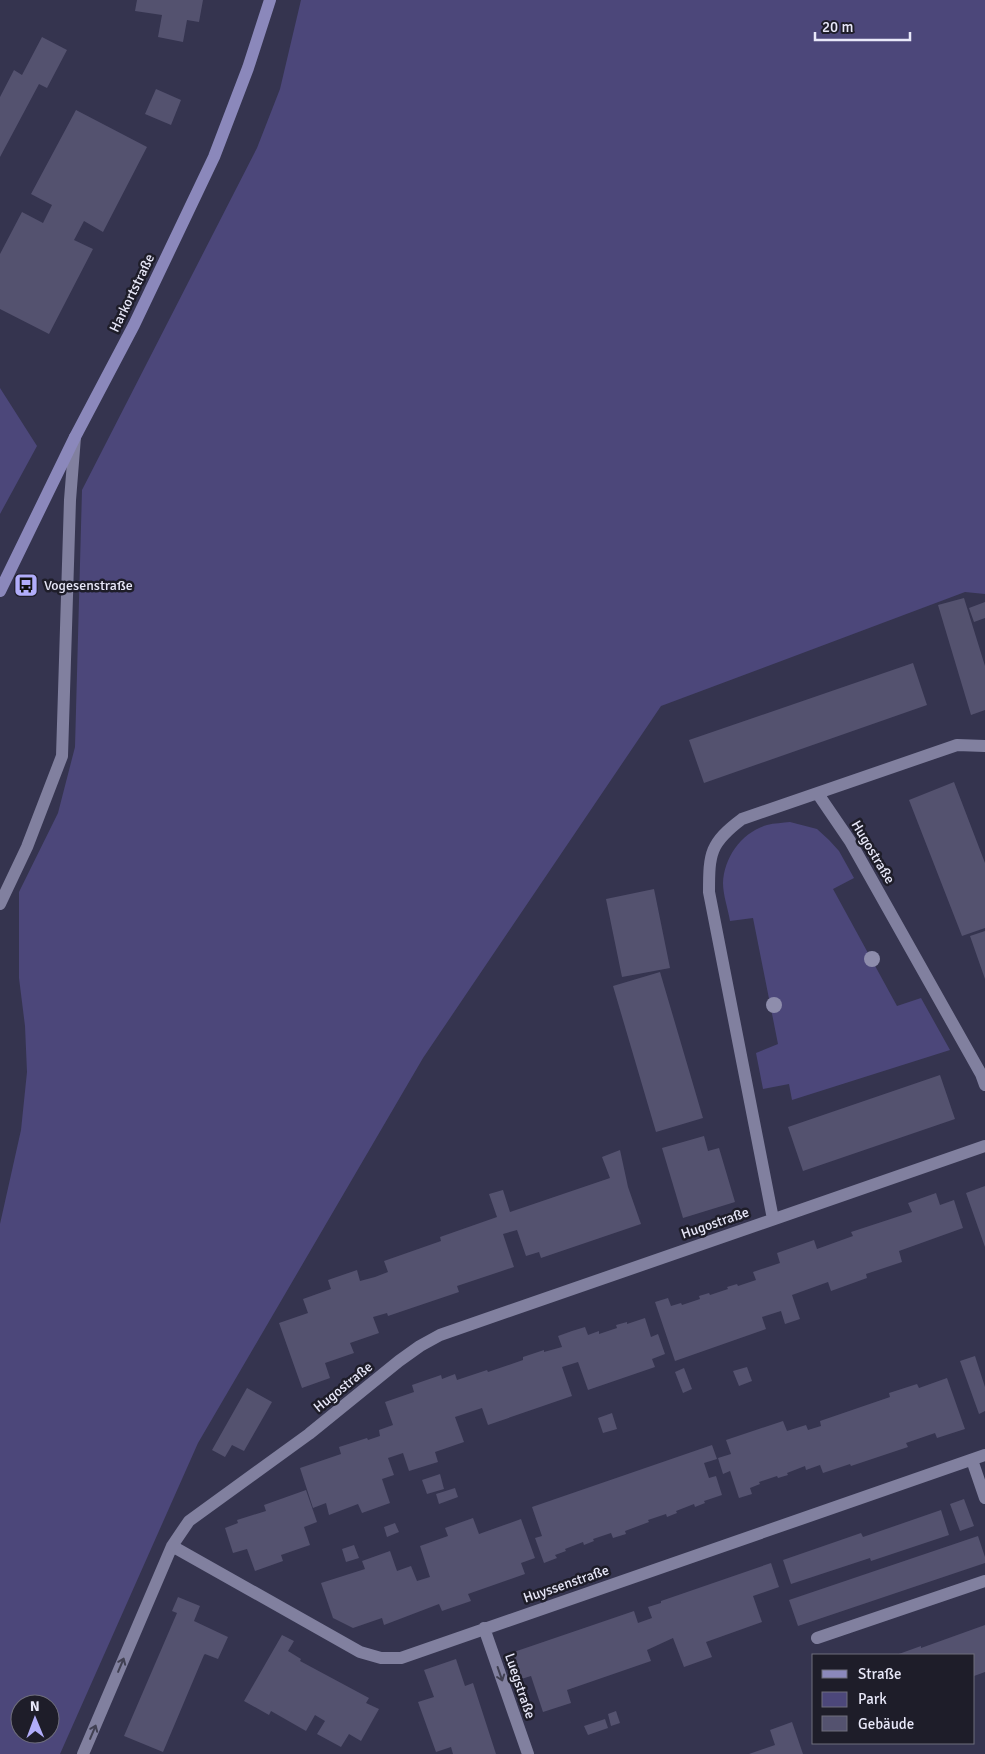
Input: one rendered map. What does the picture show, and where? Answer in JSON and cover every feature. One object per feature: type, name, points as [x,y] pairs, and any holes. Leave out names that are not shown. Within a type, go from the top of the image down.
[{"type":"street","name":"Harkortstraße","points":[[0,591],[75,438],[134,324],[214,157],[248,68],[270,0]]},
{"type":"street","points":[[0,904],[27,847],[62,756],[70,500],[75,438]]},
{"type":"street","points":[[773,1219],[709,892],[709,870],[712,851],[724,832],[742,819],[957,745],[985,746]]},
{"type":"street","name":"Hugostraße","points":[[818,794],[850,841],[981,1074],[985,1086]]},
{"type":"street","name":"Hugostraße","points":[[83,1754],[172,1546],[189,1521],[309,1434],[420,1346],[440,1335],[985,1146]]},
{"type":"street","name":"Huyssenstraße","points":[[172,1546],[360,1652],[381,1658],[401,1658],[985,1455]]},
{"type":"street","points":[[972,1460],[985,1498]]},
{"type":"street","points":[[817,1638],[985,1581]]},
{"type":"street","name":"Luegstraße","points":[[484,1628],[528,1754]]},
{"type":"green space","points":[[301,0],[985,0],[985,594],[965,592],[661,706],[423,1058],[198,1443],[60,1754],[0,1754],[0,1224],[21,1130],[27,1072],[25,1026],[19,978],[19,892],[58,813],[75,747],[82,490],[257,148],[280,89]]},
{"type":"green space","points":[[0,388],[37,446],[0,514]]},
{"type":"green space","points":[[790,822],[817,829],[839,851],[854,878],[833,889],[897,1006],[921,998],[950,1050],[792,1100],[789,1084],[763,1089],[756,1053],[778,1044],[753,918],[730,921],[723,883],[724,873],[736,847],[750,833],[767,825]]},
{"type":"building","points":[[137,0],[203,0],[199,22],[187,20],[183,42],[158,37],[162,15],[135,11]]},
{"type":"building","points":[[42,37],[67,50],[47,88],[39,84],[0,157],[0,97],[14,70],[22,75]]},
{"type":"building","points":[[156,89],[181,100],[171,125],[145,114]]},
{"type":"building","points":[[76,110],[147,147],[103,232],[84,221],[74,240],[93,249],[49,334],[0,309],[0,254],[22,212],[43,223],[52,205],[31,194]]},
{"type":"building","points":[[964,598],[985,666],[985,710],[971,715],[938,605]]},
{"type":"building","points":[[985,602],[985,618],[974,622],[969,608]]},
{"type":"building","points":[[913,663],[927,705],[704,783],[689,740]]},
{"type":"building","points":[[954,782],[985,863],[985,928],[962,936],[909,800]]},
{"type":"building","points":[[654,889],[670,968],[622,977],[606,899]]},
{"type":"building","points":[[985,931],[985,979],[970,936]]},
{"type":"building","points":[[660,972],[703,1118],[656,1132],[613,986]]},
{"type":"building","points":[[940,1075],[955,1119],[803,1171],[788,1127]]},
{"type":"building","points":[[704,1136],[708,1151],[719,1148],[735,1202],[683,1218],[662,1148]]},
{"type":"building","points":[[620,1150],[628,1187],[641,1224],[541,1258],[539,1252],[526,1256],[517,1230],[503,1234],[514,1267],[457,1286],[459,1292],[388,1316],[387,1313],[373,1317],[379,1333],[350,1343],[354,1353],[325,1363],[330,1378],[302,1388],[279,1323],[308,1313],[303,1299],[331,1289],[328,1280],[357,1270],[360,1281],[375,1277],[388,1272],[384,1261],[441,1241],[440,1237],[497,1217],[489,1194],[503,1190],[510,1212],[610,1178],[602,1157]]},
{"type":"building","points":[[985,1186],[985,1247],[966,1193]]},
{"type":"building","points":[[936,1193],[940,1205],[954,1200],[963,1228],[899,1251],[902,1262],[866,1274],[867,1278],[831,1291],[828,1282],[792,1295],[800,1319],[785,1324],[781,1311],[762,1317],[766,1329],[675,1361],[655,1302],[668,1298],[671,1306],[681,1303],[682,1305],[700,1299],[699,1296],[709,1293],[710,1295],[728,1289],[727,1287],[737,1284],[738,1286],[756,1280],[753,1272],[780,1263],[777,1253],[814,1240],[817,1249],[853,1236],[851,1232],[912,1212],[908,1203]]},
{"type":"building","points":[[645,1318],[651,1337],[658,1334],[665,1354],[652,1359],[655,1367],[588,1390],[578,1362],[562,1367],[572,1396],[488,1425],[482,1408],[455,1417],[464,1442],[435,1452],[438,1462],[409,1471],[403,1453],[388,1458],[394,1475],[382,1479],[390,1503],[362,1513],[358,1504],[329,1515],[326,1503],[313,1508],[300,1468],[341,1454],[339,1447],[380,1436],[379,1430],[393,1425],[385,1402],[414,1392],[412,1385],[441,1375],[442,1379],[455,1374],[457,1380],[487,1370],[488,1372],[523,1360],[523,1357],[544,1350],[544,1352],[562,1347],[558,1336],[572,1331],[585,1327],[588,1335],[599,1331],[599,1334],[617,1328],[616,1325],[627,1322],[627,1324]]},
{"type":"building","points":[[975,1356],[985,1387],[985,1411],[979,1414],[960,1361]]},
{"type":"building","points":[[747,1367],[752,1381],[739,1386],[733,1371]]},
{"type":"building","points":[[684,1368],[692,1389],[683,1393],[675,1372]]},
{"type":"building","points":[[947,1378],[965,1429],[937,1438],[935,1433],[906,1443],[908,1447],[823,1473],[820,1465],[806,1470],[805,1466],[787,1473],[788,1475],[778,1478],[777,1476],[759,1482],[760,1484],[750,1488],[752,1494],[739,1498],[730,1471],[723,1474],[718,1458],[731,1454],[726,1440],[783,1421],[787,1431],[806,1425],[808,1430],[821,1426],[820,1421],[890,1397],[889,1393],[917,1384],[919,1388]]},
{"type":"building","points":[[247,1388],[272,1402],[244,1451],[232,1445],[225,1457],[212,1450]]},
{"type":"building","points":[[612,1413],[617,1429],[603,1433],[598,1418]]},
{"type":"building","points":[[712,1445],[717,1459],[704,1463],[709,1478],[716,1476],[722,1495],[704,1501],[705,1503],[695,1507],[694,1504],[676,1511],[677,1513],[667,1517],[666,1514],[648,1520],[649,1522],[625,1531],[626,1534],[613,1538],[611,1533],[593,1539],[594,1541],[584,1545],[583,1542],[565,1549],[566,1551],[555,1555],[557,1558],[544,1563],[535,1538],[542,1536],[532,1507]]},
{"type":"building","points":[[440,1474],[444,1489],[427,1494],[422,1480]]},
{"type":"building","points":[[455,1488],[458,1497],[439,1504],[436,1494]]},
{"type":"building","points":[[306,1490],[317,1522],[304,1527],[310,1545],[281,1555],[283,1561],[255,1571],[247,1549],[233,1553],[225,1528],[238,1523],[237,1520],[266,1511],[264,1505]]},
{"type":"building","points":[[964,1499],[974,1526],[960,1531],[950,1504]]},
{"type":"building","points":[[941,1510],[949,1535],[871,1561],[870,1558],[791,1584],[783,1560],[861,1533],[863,1537]]},
{"type":"building","points":[[473,1518],[479,1534],[521,1519],[535,1558],[521,1563],[525,1574],[468,1594],[471,1601],[442,1611],[439,1604],[384,1625],[382,1618],[353,1628],[333,1618],[321,1583],[365,1569],[362,1561],[390,1551],[397,1571],[411,1566],[417,1581],[430,1577],[420,1546],[448,1536],[445,1528]]},
{"type":"building","points":[[395,1523],[399,1532],[387,1537],[384,1527]]},
{"type":"building","points":[[978,1536],[985,1557],[985,1563],[798,1626],[789,1600]]},
{"type":"building","points":[[354,1545],[359,1558],[346,1562],[342,1549]]},
{"type":"building","points":[[771,1563],[779,1587],[753,1596],[762,1622],[706,1642],[712,1657],[684,1667],[673,1638],[647,1650],[651,1661],[567,1690],[571,1703],[543,1712],[531,1676],[518,1680],[508,1654],[634,1611],[638,1623],[652,1618],[648,1607],[661,1603],[661,1601]]},
{"type":"building","points":[[178,1597],[200,1606],[194,1621],[228,1637],[218,1659],[204,1655],[163,1752],[124,1736],[177,1613],[172,1611]]},
{"type":"building","points":[[985,1625],[985,1672],[975,1676],[975,1654],[899,1654],[921,1646],[921,1648]]},
{"type":"building","points":[[282,1635],[294,1641],[288,1651],[301,1659],[300,1661],[369,1698],[366,1703],[379,1709],[361,1741],[349,1734],[341,1747],[317,1734],[325,1721],[315,1715],[306,1731],[271,1711],[269,1715],[244,1701]]},
{"type":"building","points":[[456,1659],[465,1686],[473,1683],[496,1754],[453,1754],[451,1747],[436,1752],[418,1702],[434,1697],[424,1670]]},
{"type":"building","points":[[616,1711],[620,1723],[611,1726],[608,1714]]},
{"type":"building","points":[[605,1719],[608,1728],[588,1735],[584,1726]]},
{"type":"building","points":[[792,1722],[803,1754],[749,1754],[775,1745],[770,1730]]},
{"type":"place","name":"Vogesenstraße","points":[[26,585]]}]
